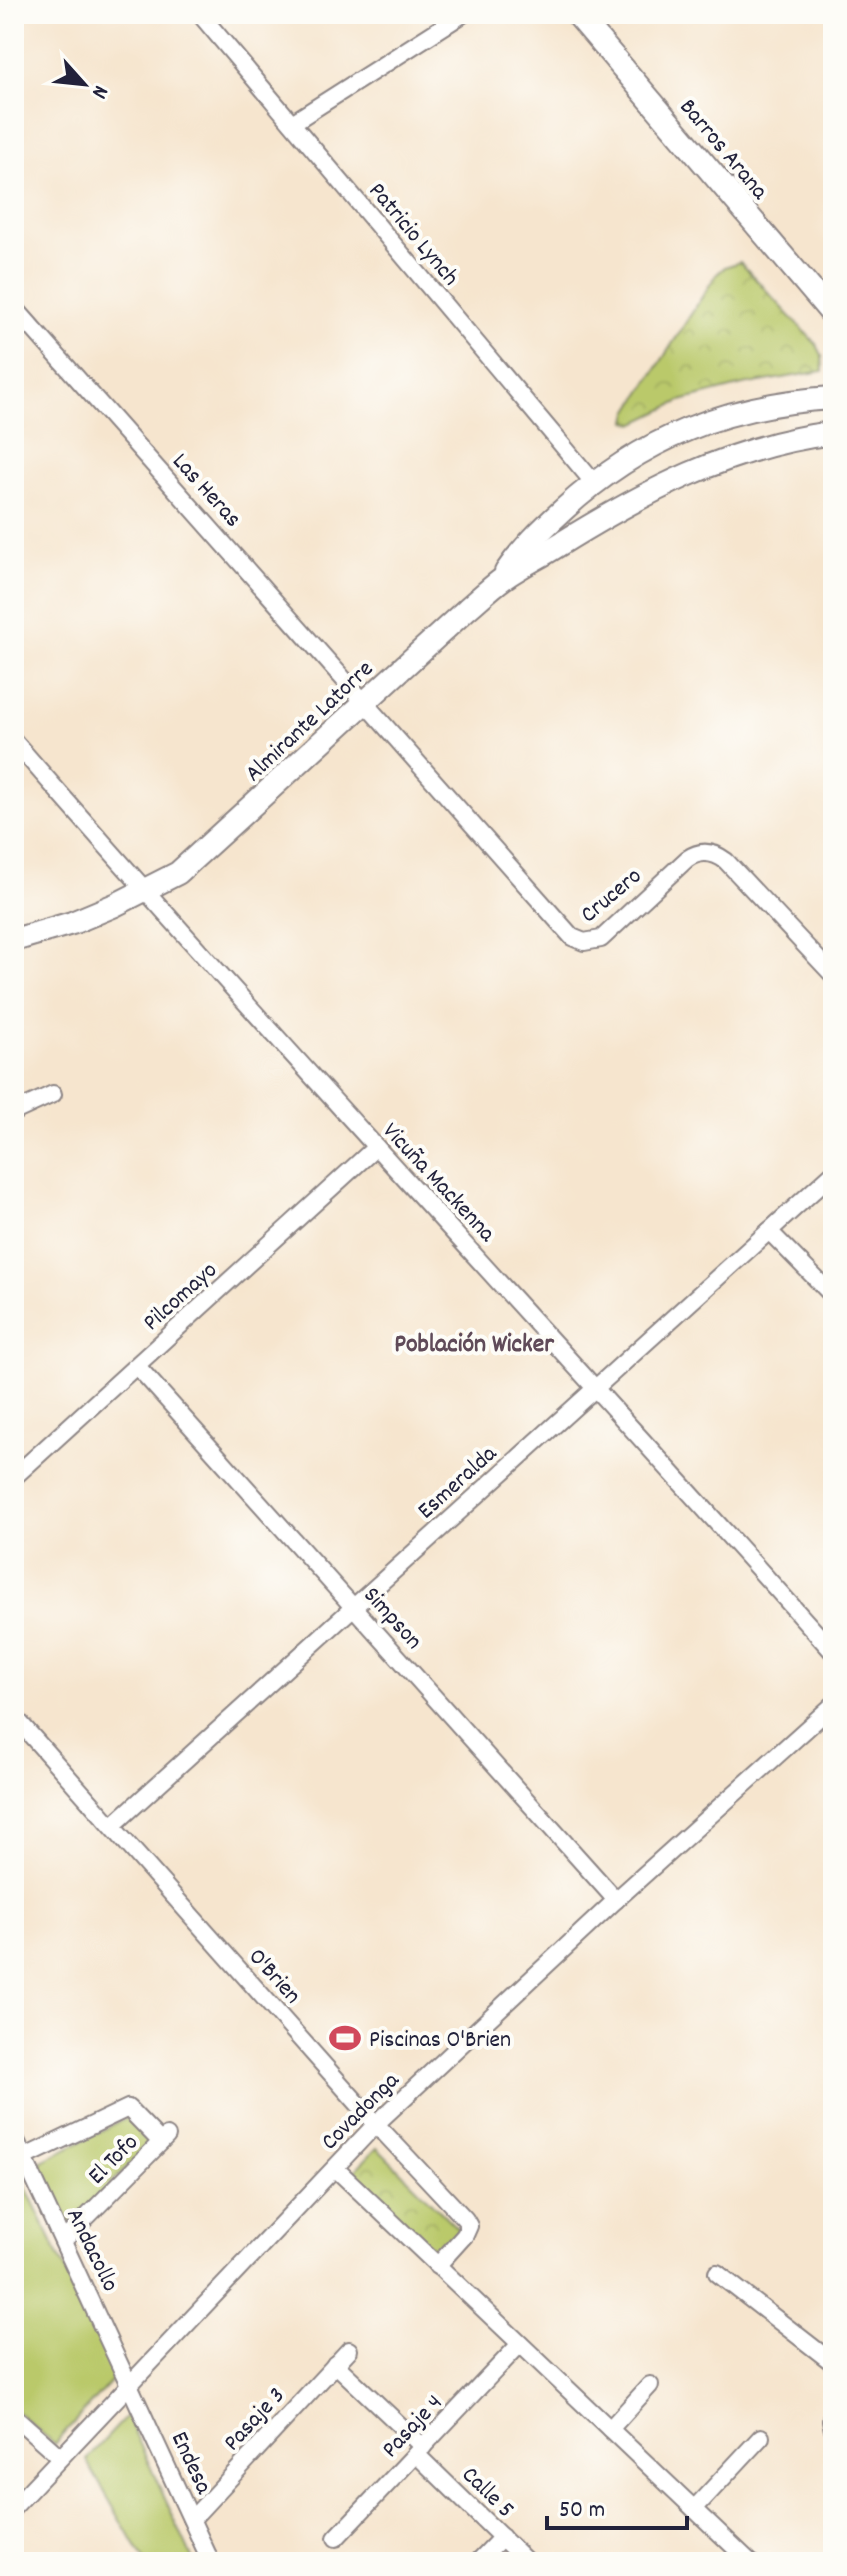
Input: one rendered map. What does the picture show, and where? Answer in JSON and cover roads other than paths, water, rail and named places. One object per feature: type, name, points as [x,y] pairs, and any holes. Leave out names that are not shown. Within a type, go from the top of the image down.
[{"type":"main road","name":"Barros Arana","points":[[577,14],[833,315]]},
{"type":"main road","name":"Almirante Latorre","points":[[501,580],[528,542],[594,483],[651,446],[712,419],[770,404],[833,398]]},
{"type":"main road","name":"Almirante Latorre","points":[[14,940],[72,923],[178,873],[501,580],[616,509],[703,467],[776,443],[833,433]]},
{"type":"street","name":"Patricio Lynch","points":[[200,14],[594,483]]},
{"type":"street","points":[[292,123],[463,14]]},
{"type":"street","name":"Las Heras","points":[[14,307],[365,703]]},
{"type":"street","name":"Crucero","points":[[365,703],[572,937],[584,942],[601,939],[687,859],[699,853],[713,853],[726,861],[833,975]]},
{"type":"street","name":"Vicuña Mackenna","points":[[14,741],[833,1652]]},
{"type":"street","points":[[14,1112],[53,1094]]},
{"type":"street","name":"Pilcomayo","points":[[14,1477],[376,1147]]},
{"type":"street","name":"Esmeralda","points":[[112,1826],[833,1173]]},
{"type":"street","points":[[769,1231],[833,1296]]},
{"type":"street","name":"Simpson","points":[[137,1366],[616,1900]]},
{"type":"street","name":"Covadonga","points":[[14,2507],[376,2124],[616,1900],[833,1705]]},
{"type":"street","name":"O'Brien","points":[[14,1716],[376,2124],[465,2219],[469,2226],[465,2235],[437,2266]]},
{"type":"street","name":"El Tofo","points":[[23,2158],[128,2108],[164,2138],[63,2241]]},
{"type":"street","name":"Andacollo","points":[[14,2136],[130,2383]]},
{"type":"street","points":[[335,2168],[750,2562]]},
{"type":"street","points":[[717,2273],[833,2363]]},
{"type":"street","name":"Pasaje 4","points":[[336,2538],[520,2344]]},
{"type":"street","name":"Pasaje 3","points":[[192,2519],[349,2350]]},
{"type":"street","name":"Calle 5","points":[[335,2364],[527,2562]]},
{"type":"street","name":"Endesa","points":[[130,2383],[211,2562]]},
{"type":"street","points":[[610,2429],[650,2385]]},
{"type":"street","points":[[833,2406],[833,2430]]},
{"type":"street","points":[[14,2416],[60,2457]]},
{"type":"street","points":[[694,2509],[761,2437]]},
{"type":"street","points":[[478,2562],[502,2537]]},
{"type":"place","name":"Piscinas O'Brien","points":[[345,2038]]},
{"type":"district","name":"Población Wicker","points":[[474,1342]]}]
